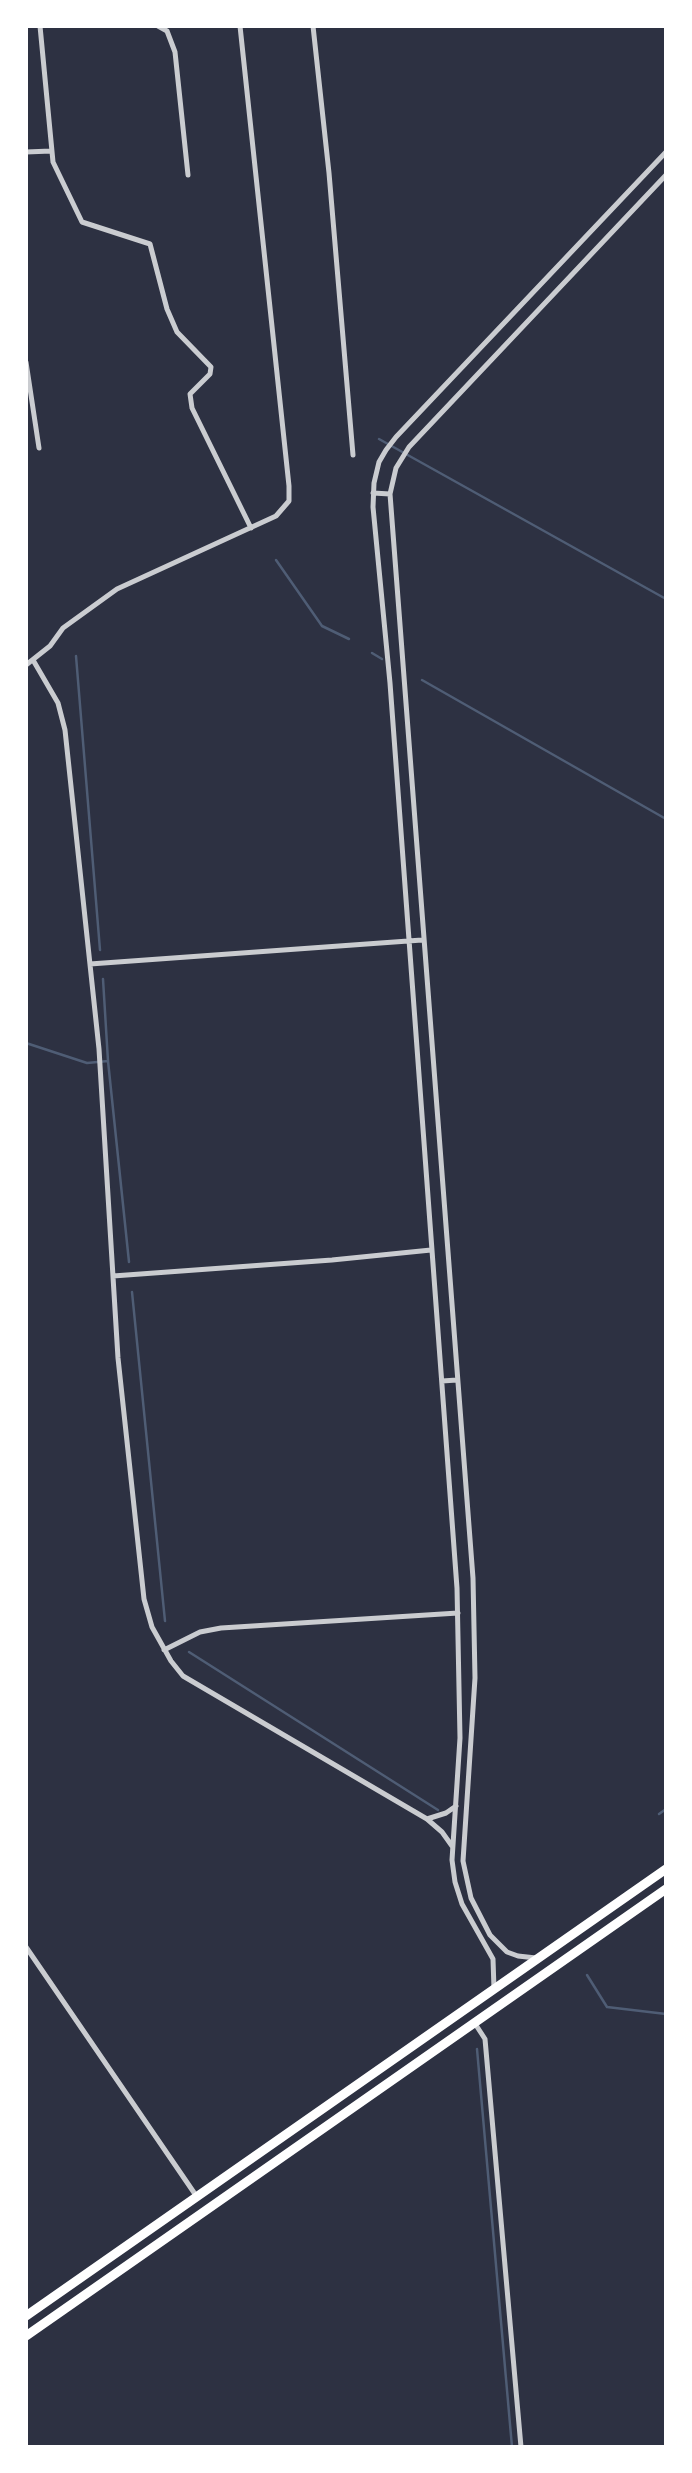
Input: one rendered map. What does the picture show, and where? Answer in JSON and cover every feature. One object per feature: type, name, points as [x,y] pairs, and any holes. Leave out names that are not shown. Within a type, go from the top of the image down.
[{"type":"highway","points":[[26,2316],[666,1869]]},
{"type":"highway","points":[[26,2336],[474,2021],[666,1889]]},
{"type":"street","points":[[40,26],[50,151],[53,162],[82,222],[150,244],[167,309],[177,332],[212,367],[210,374],[190,394],[192,408],[251,528]]},
{"type":"street","points":[[158,26],[167,31],[174,52],[188,175]]},
{"type":"street","points":[[26,665],[50,646],[63,628],[117,588],[276,516],[288,501],[289,486],[240,26]]},
{"type":"street","points":[[313,26],[353,455]]},
{"type":"street","points":[[26,152],[50,151]]},
{"type":"street","points":[[494,1990],[493,1959],[462,1904],[453,1872],[452,1846],[456,1806],[460,1702],[458,1613],[442,1381],[407,941],[390,683],[373,493],[376,472],[386,450],[396,437],[666,152]]},
{"type":"street","points":[[539,1958],[512,1954],[496,1942],[479,1918],[464,1875],[462,1848],[475,1678],[474,1619],[390,494],[392,477],[401,458],[409,447],[666,175]]},
{"type":"street","points":[[26,362],[39,448]]},
{"type":"street","points":[[373,493],[390,494]]},
{"type":"street","points":[[33,660],[58,703],[62,716],[100,1059],[118,1358],[144,1599],[152,1627],[164,1650],[183,1676],[427,1819],[442,1832],[452,1846]]},
{"type":"street","points":[[90,964],[422,940]]},
{"type":"street","points":[[113,1276],[332,1260],[431,1250]]},
{"type":"street","points":[[442,1381],[457,1380]]},
{"type":"street","points":[[164,1650],[200,1632],[221,1628],[458,1613]]},
{"type":"street","points":[[427,1819],[446,1813],[456,1806]]},
{"type":"street","points":[[26,1947],[197,2197]]},
{"type":"street","points":[[474,2021],[485,2039],[521,2447]]},
{"type":"waterway","points":[[379,439],[666,599]]},
{"type":"waterway","points":[[276,560],[322,626],[349,639]]},
{"type":"waterway","points":[[372,653],[382,659]]},
{"type":"waterway","points":[[76,656],[100,950]]},
{"type":"waterway","points":[[422,680],[666,819]]},
{"type":"waterway","points":[[103,979],[108,1061],[129,1262]]},
{"type":"waterway","points":[[26,1043],[87,1063],[108,1061]]},
{"type":"waterway","points":[[132,1292],[165,1621]]},
{"type":"waterway","points":[[189,1652],[438,1810]]},
{"type":"waterway","points":[[659,1814],[666,1809]]},
{"type":"waterway","points":[[587,1975],[607,2007],[666,2014]]},
{"type":"waterway","points":[[477,2049],[512,2447]]}]
